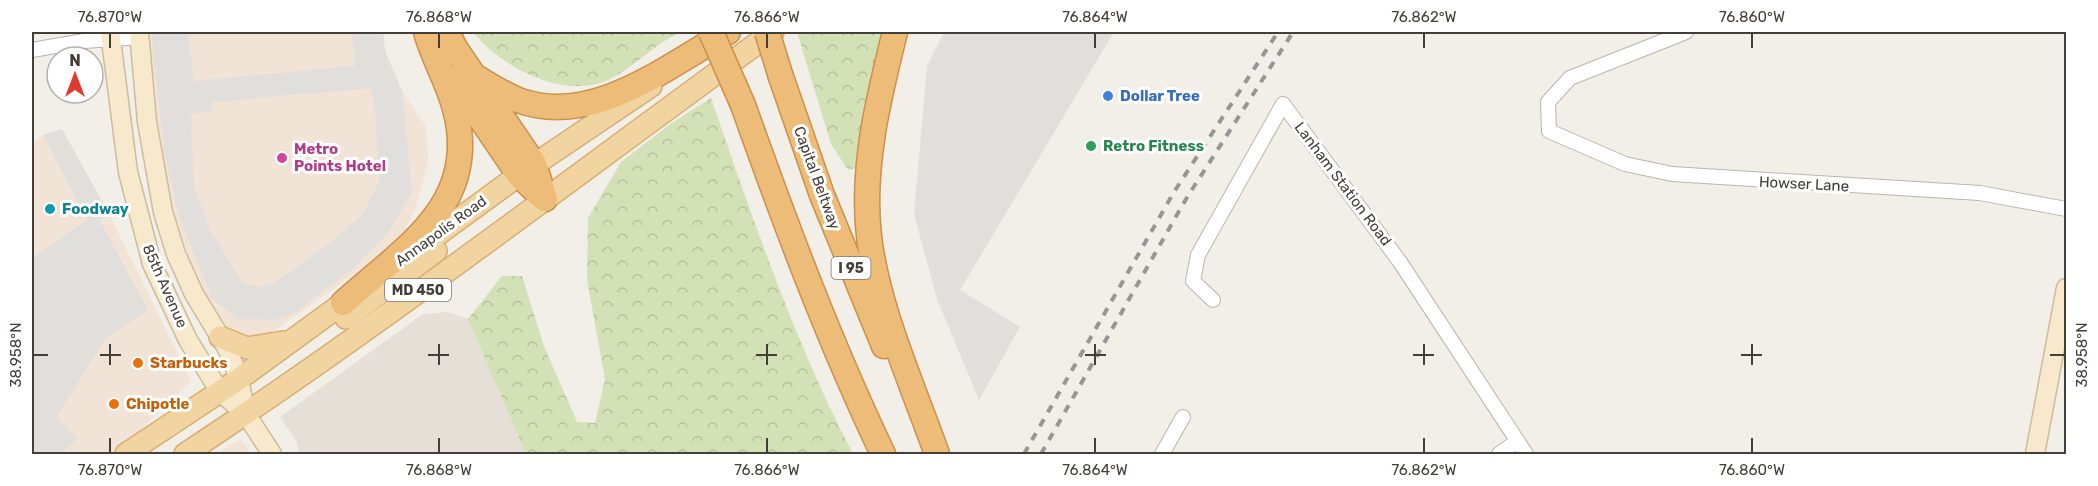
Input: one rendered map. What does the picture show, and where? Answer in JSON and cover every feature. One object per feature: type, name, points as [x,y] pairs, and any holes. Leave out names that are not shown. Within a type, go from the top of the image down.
[{"type":"highway","points":[[343,303],[439,214],[454,185],[459,133],[455,110],[426,32]]},
{"type":"highway","points":[[447,32],[545,199]]},
{"type":"highway","points":[[711,32],[743,105]]},
{"type":"highway","name":"I 95","points":[[720,32],[782,216],[883,454]]},
{"type":"highway","points":[[474,76],[518,100],[557,108],[582,107],[621,93],[728,32]]},
{"type":"highway","name":"Capital Beltway","points":[[770,32],[781,77],[822,195],[865,302],[935,454]]},
{"type":"highway","points":[[895,32],[873,138],[869,173],[869,235],[881,293],[935,454]]},
{"type":"highway","points":[[437,57],[526,169]]},
{"type":"main road","name":"Annapolis Road","points":[[126,454],[239,379],[526,169],[596,125],[728,32]]},
{"type":"main road","name":"MD 450","points":[[185,454],[246,414],[545,199],[770,32]]},
{"type":"main road","points":[[246,414],[252,385],[482,216],[488,197]]},
{"type":"main road","points":[[220,338],[247,348],[264,347],[293,340]]},
{"type":"street","name":"Howser Lane","points":[[1686,32],[1570,78],[1548,102],[1546,115],[1549,131],[1625,164],[1672,174],[1980,193],[2067,209]]},
{"type":"street","points":[[32,50],[110,35],[139,34]]},
{"type":"street","name":"85th Avenue","points":[[139,34],[152,159],[163,212],[173,246],[194,294],[228,350],[239,379],[246,414]]},
{"type":"street","name":"85th Avenue","points":[[110,35],[120,124],[133,199],[152,264],[175,314],[220,392],[246,414],[272,454]]},
{"type":"street","name":"Lanham Station Road","points":[[1213,300],[1193,281],[1198,255],[1283,104],[1400,262],[1526,454]]},
{"type":"street","points":[[173,246],[178,276],[187,303],[185,308],[175,314]]},
{"type":"street","points":[[2035,454],[2067,288]]},
{"type":"street","points":[[1162,454],[1183,417]]},
{"type":"street","points":[[1499,454],[1516,442]]},
{"type":"shaded area","points":[[149,32],[383,32],[385,51],[402,91],[426,127],[428,161],[415,210],[399,242],[256,344],[230,339],[201,291],[165,191],[157,151]]},
{"type":"shaded area","points":[[151,32],[188,32],[194,81],[355,66],[352,32],[383,32],[385,51],[402,91],[412,193],[387,234],[355,267],[294,313],[274,320],[237,319],[212,298],[179,216],[164,152]],"holes":[[[371,88],[376,120],[379,182],[363,214],[330,243],[274,283],[257,287],[242,282],[210,230],[194,186],[191,114],[212,110],[212,102]]]},
{"type":"shaded area","points":[[944,32],[1114,32],[960,290],[1020,327],[979,400],[937,299],[914,214],[927,66]]},
{"type":"shaded area","points":[[62,129],[109,214],[191,381],[125,445],[111,454],[32,454],[32,144],[43,135]]},
{"type":"shaded area","points":[[62,129],[109,214],[100,221],[148,310],[105,339],[56,418],[78,438],[61,454],[32,454],[32,258],[87,220],[43,135]]},
{"type":"shaded area","points":[[448,312],[468,319],[526,454],[299,454],[297,442],[280,417],[423,314]]},
{"type":"shaded area","points":[[241,439],[252,454],[215,454]]},
{"type":"green space","points":[[473,32],[681,32],[608,80],[590,85],[572,86],[534,77],[516,68],[485,45]]},
{"type":"green space","points":[[797,32],[889,32],[860,167],[848,170],[831,144]]},
{"type":"green space","points":[[711,98],[793,324],[853,454],[526,454],[468,319],[502,276],[522,276],[544,346],[577,422],[595,423],[605,379],[587,280],[588,218],[621,162],[672,123]]},
{"type":"railway","points":[[1024,454],[1174,192],[1278,32]]},
{"type":"railway","points":[[1041,454],[1186,199],[1293,32]]},
{"type":"place","name":"Dollar Tree","points":[[1108,96]]},
{"type":"place","name":"Retro Fitness","points":[[1091,146]]},
{"type":"place","name":"Metro Points Hotel","points":[[282,158]]},
{"type":"place","name":"Foodway","points":[[50,209]]},
{"type":"place","name":"Starbucks","points":[[138,363]]},
{"type":"place","name":"Chipotle","points":[[114,404]]}]
